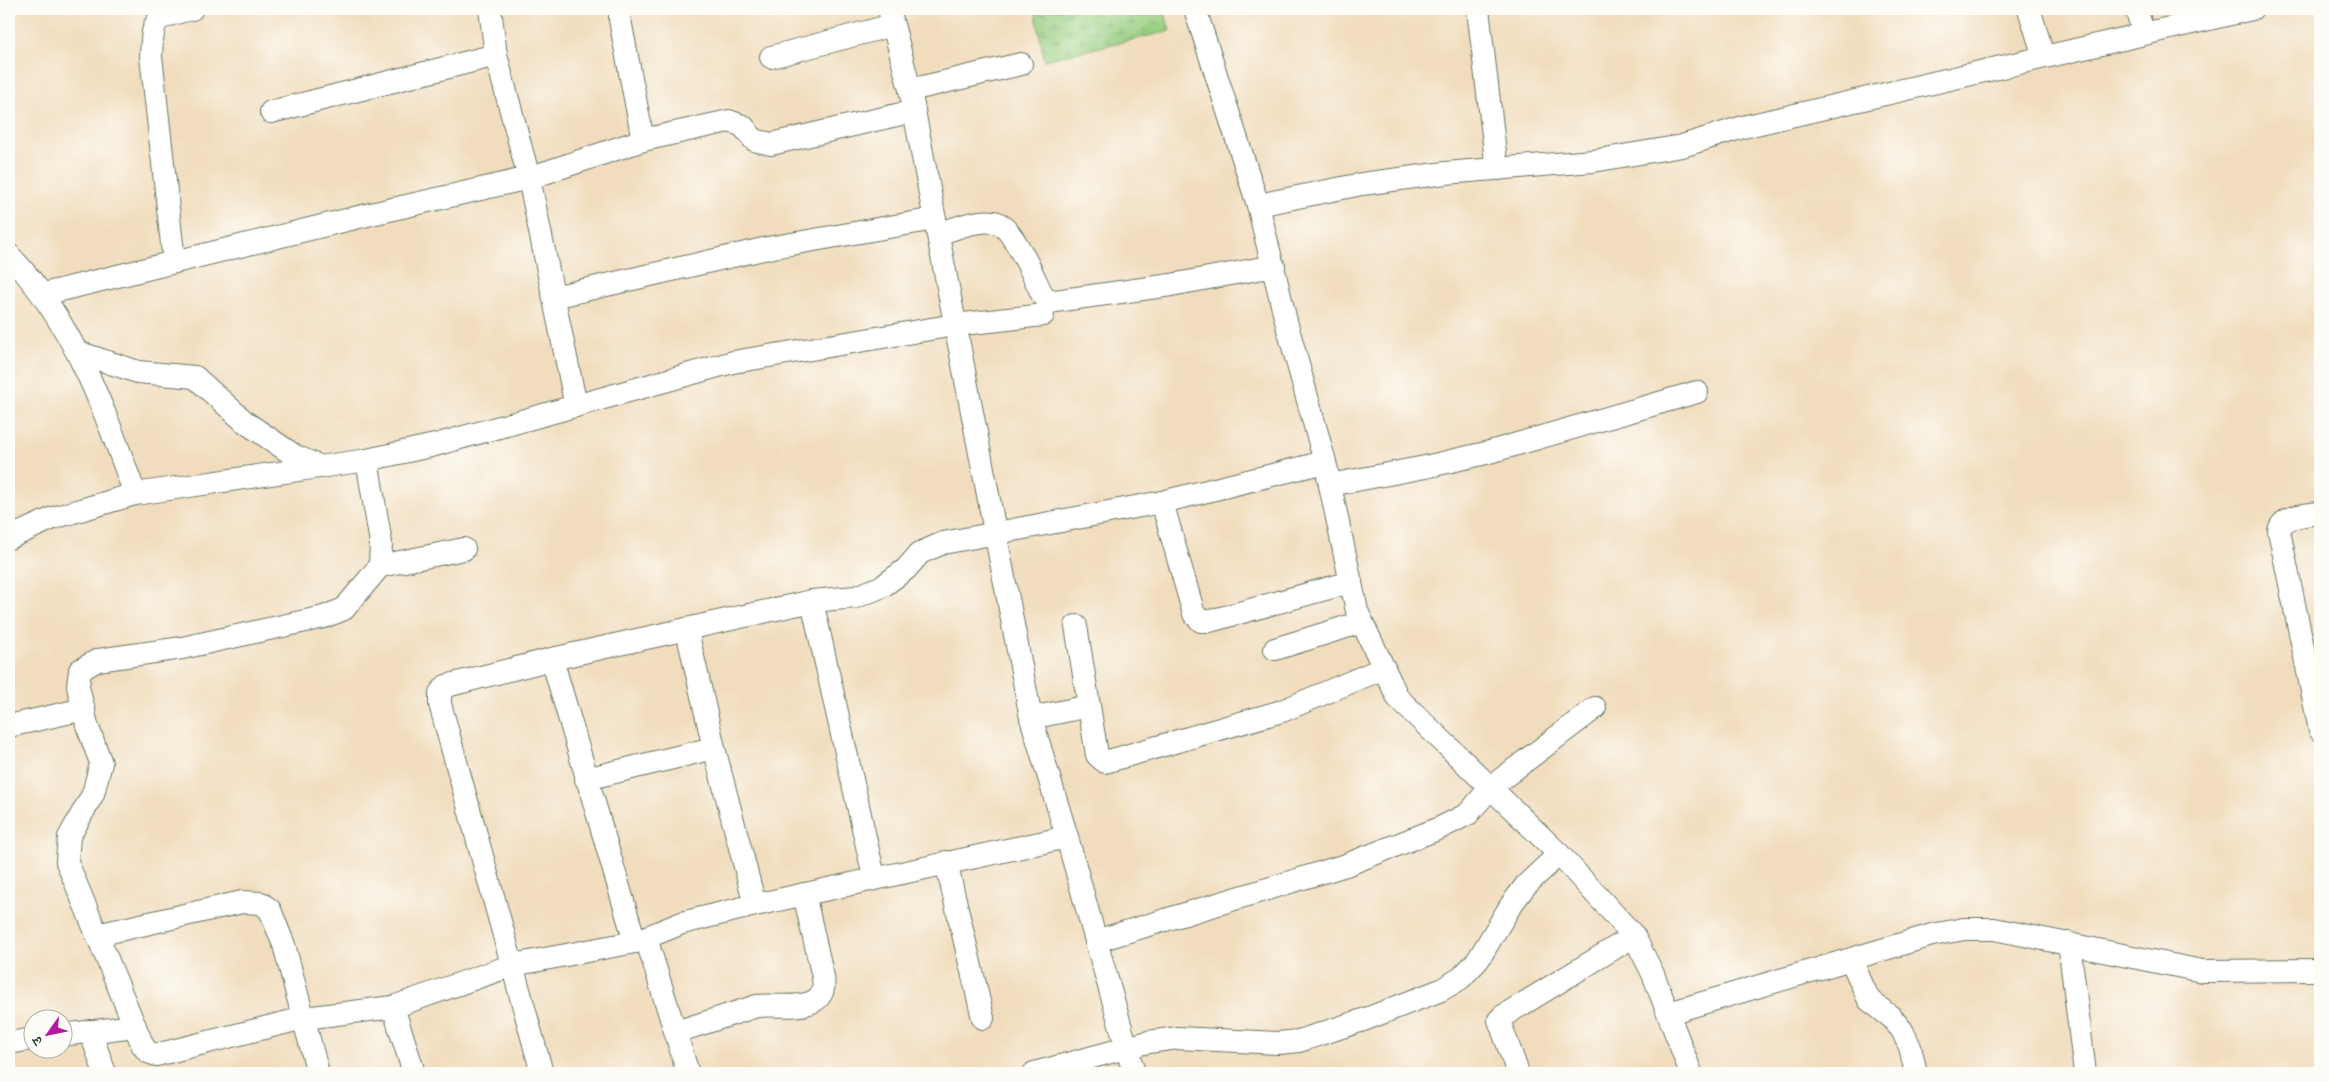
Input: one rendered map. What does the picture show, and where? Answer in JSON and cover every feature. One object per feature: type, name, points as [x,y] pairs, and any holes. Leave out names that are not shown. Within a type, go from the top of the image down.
[{"type":"street","points":[[174,262],[151,56],[152,27],[158,19],[192,9]]},
{"type":"street","points":[[490,9],[496,55],[529,178],[576,406]]},
{"type":"street","points":[[620,9],[620,20],[643,140]]},
{"type":"street","points":[[1195,9],[1258,205],[1287,325],[1325,462],[1357,611],[1362,622],[1398,698],[1559,854],[1634,936],[1669,1013],[1691,1073]]},
{"type":"street","points":[[1478,9],[1498,168]]},
{"type":"street","points":[[2029,9],[2044,57]]},
{"type":"street","points":[[2136,9],[2144,34]]},
{"type":"street","points":[[1258,205],[1362,184],[1498,168],[1593,161],[1682,146],[1743,127],[2252,9]]},
{"type":"street","points":[[771,57],[891,17],[912,101],[1031,718],[1134,1073]]},
{"type":"street","points":[[271,112],[496,55]]},
{"type":"street","points":[[44,294],[529,178],[643,140],[729,121],[743,126],[754,140],[771,144],[912,101],[1021,64]]},
{"type":"street","points":[[554,297],[768,248],[984,221],[996,222],[1008,231],[1042,294],[1047,299],[1055,301],[1171,285],[1274,266]]},
{"type":"street","points":[[9,254],[44,294],[77,352],[102,406],[135,494]]},
{"type":"street","points":[[9,538],[53,518],[135,494],[367,460],[435,445],[734,362],[955,325],[1043,315]]},
{"type":"street","points":[[77,352],[138,372],[195,377],[245,422],[295,456],[321,467]]},
{"type":"street","points":[[1330,485],[1425,468],[1486,453],[1697,392]]},
{"type":"street","points":[[367,460],[380,543],[380,566]]},
{"type":"street","points":[[542,1073],[443,714],[440,693],[446,686],[552,659],[687,631],[812,601],[856,597],[883,586],[906,569],[920,553],[943,543],[1162,502],[1325,462]]},
{"type":"street","points":[[1162,502],[1194,614],[1201,621],[1210,621],[1351,582]]},
{"type":"street","points":[[2320,513],[2286,520],[2280,524],[2279,531],[2320,730]]},
{"type":"street","points":[[464,550],[380,566],[344,609],[324,617],[182,648],[98,660],[80,670],[78,686],[101,763],[93,794],[69,837],[67,862],[143,1046],[148,1052],[156,1055],[304,1018],[393,1007],[513,965],[641,940],[682,923],[874,877],[1067,837]]},
{"type":"street","points":[[812,601],[874,877]]},
{"type":"street","points":[[1274,649],[1362,622]]},
{"type":"street","points":[[1076,626],[1097,755],[1105,762],[1282,711],[1384,668]]},
{"type":"street","points":[[687,631],[714,748],[755,905]]},
{"type":"street","points":[[552,659],[586,779],[641,940],[676,1032],[688,1073]]},
{"type":"street","points":[[1031,718],[1089,706]]},
{"type":"street","points":[[1096,941],[1346,865],[1423,835],[1468,814],[1491,787],[1595,708]]},
{"type":"street","points":[[9,726],[84,709]]},
{"type":"street","points":[[586,779],[714,748]]},
{"type":"street","points":[[1034,1073],[1148,1042],[1178,1038],[1278,1043],[1299,1041],[1366,1019],[1441,990],[1461,978],[1478,960],[1521,892],[1559,854]]},
{"type":"street","points":[[946,862],[983,1018]]},
{"type":"street","points":[[676,1032],[757,1006],[793,1007],[816,1000],[822,995],[824,987],[823,978],[804,894]]},
{"type":"street","points":[[98,935],[242,902],[261,903],[270,910],[284,945],[318,1073]]},
{"type":"street","points":[[1669,1013],[1932,935],[1964,930],[1994,929],[2202,971],[2320,970]]},
{"type":"street","points":[[1518,1073],[1499,1020],[1634,936]]},
{"type":"street","points":[[2069,943],[2085,1073]]},
{"type":"street","points":[[1851,960],[1869,1000],[1891,1017],[1902,1030],[1910,1047],[1916,1073]]},
{"type":"street","points":[[393,1007],[414,1073]]},
{"type":"street","points":[[72,1034],[135,1026]]},
{"type":"street","points":[[90,1031],[106,1073]]},
{"type":"street","points":[[9,1043],[22,1041]]},
{"type":"green space","points":[[1035,9],[1164,9],[1170,31],[1044,60]]}]
